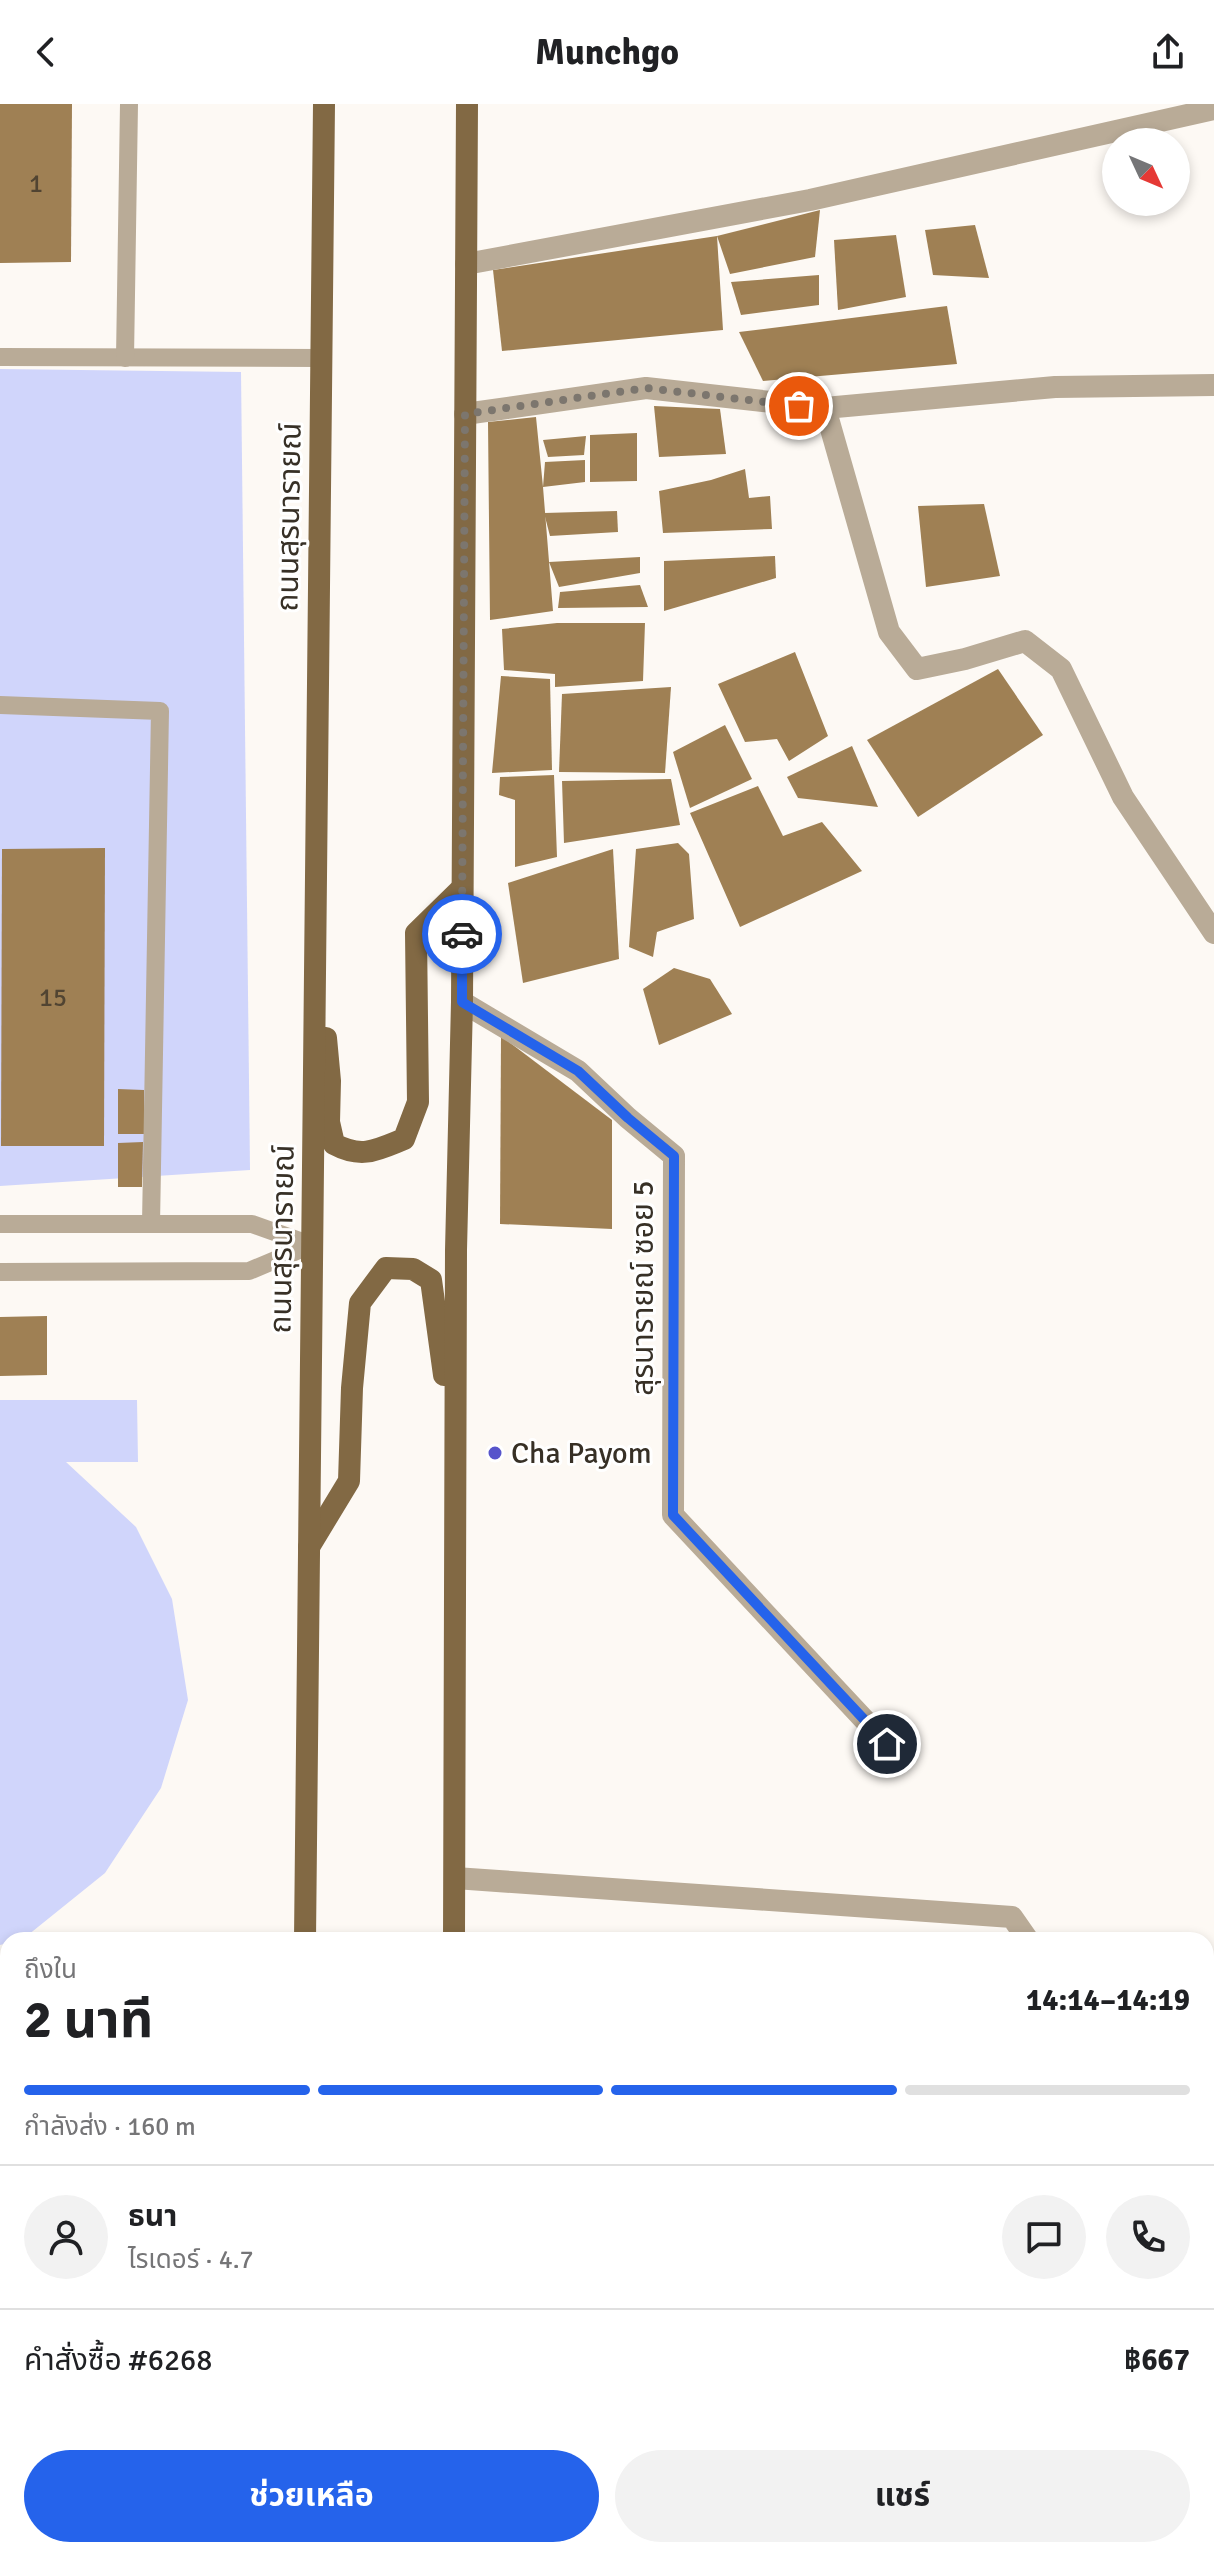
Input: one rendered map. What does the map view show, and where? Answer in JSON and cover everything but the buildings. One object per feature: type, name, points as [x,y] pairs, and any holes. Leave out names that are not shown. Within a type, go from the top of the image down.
[{"type":"main road","name":"ถนนสุรนารายณ์","points":[[305,1932],[324,104]]},
{"type":"main road","points":[[454,1932],[456,1250],[462,1002],[467,104]]},
{"type":"main road","name":"ถนนสุรนารายณ์","points":[[315,931],[330,1081],[329,1122],[334,1144],[349,1152],[373,1152],[404,1139],[418,1102],[416,933],[462,888]]},
{"type":"main road","points":[[309,1548],[349,1481],[352,1388],[360,1303],[386,1268],[413,1269],[431,1280],[456,1460]]},
{"type":"street","points":[[466,264],[810,200],[1214,109]]},
{"type":"street","points":[[465,414],[646,388],[825,408],[1055,387],[1214,385]]},
{"type":"street","points":[[825,408],[889,632],[917,669],[1025,641],[1061,669],[1123,797],[1214,933]]},
{"type":"street","points":[[1194,903],[1214,891]]},
{"type":"street","name":"สุรนารายณ์ ซอย 5","points":[[462,1002],[578,1071],[674,1156],[673,1515],[887,1744]]},
{"type":"street","points":[[455,1878],[1012,1917],[1022,1932]]},
{"type":"lane","points":[[125,358],[129,104]]},
{"type":"lane","points":[[0,357],[321,358]]},
{"type":"lane","points":[[0,705],[160,711],[151,1224]]},
{"type":"lane","points":[[0,1224],[252,1224],[311,1245]]},
{"type":"lane","points":[[0,1272],[249,1271],[311,1245]]},
{"type":"shaded area","points":[[0,369],[241,372],[250,1170],[0,1186]]},
{"type":"shaded area","points":[[0,1400],[137,1400],[138,1462],[66,1462],[136,1527],[172,1599],[188,1700],[161,1788],[105,1873],[32,1932],[0,1932]]},
{"type":"way so far","points":[[462,934],[465,414],[646,388],[799,406]]},
{"type":"place","name":"Cha Payom","points":[[495,1453]]},
{"type":"route","points":[[462,934],[462,1002],[578,1071],[674,1156],[673,1515],[887,1744]]}]
